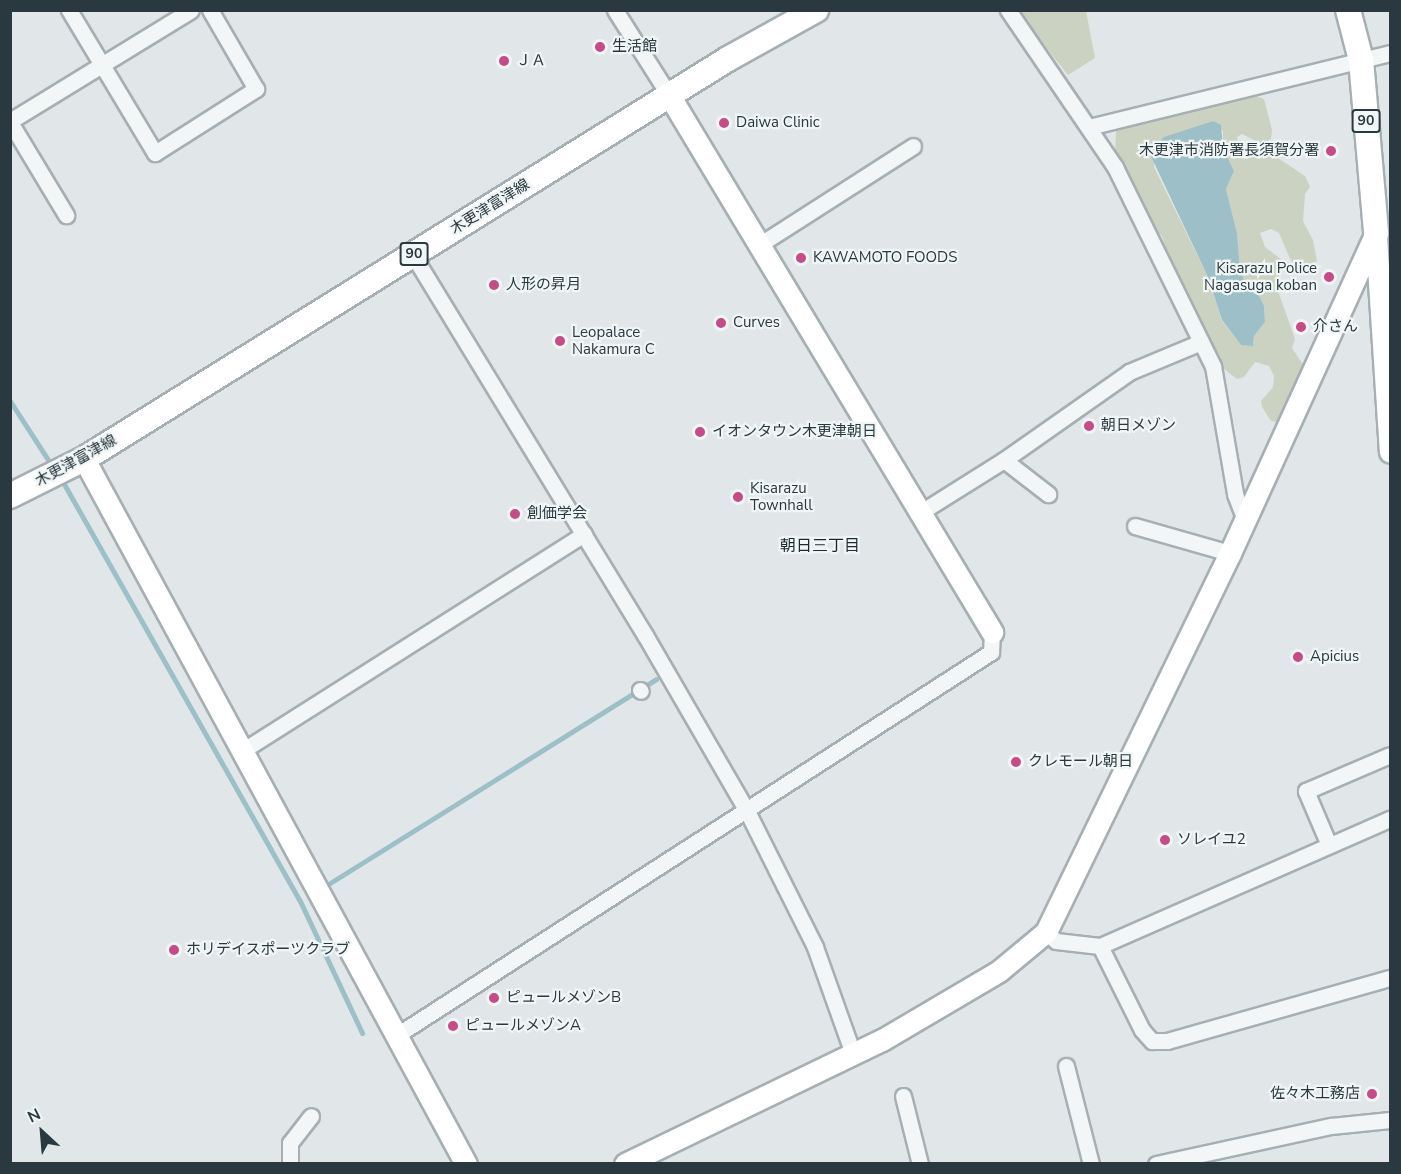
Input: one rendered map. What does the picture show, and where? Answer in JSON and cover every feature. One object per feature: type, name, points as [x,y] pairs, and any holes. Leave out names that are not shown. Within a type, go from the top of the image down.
[{"type":"main road","name":"木更津富津線","points":[[10,496],[84,459],[669,95],[816,10]]},
{"type":"main road","name":"90","points":[[1348,10],[1361,60],[1376,232]]},
{"type":"main road","points":[[1376,232],[1390,201]]},
{"type":"street","points":[[69,10],[155,153],[256,88],[210,10]]},
{"type":"street","points":[[66,215],[10,122],[191,10]]},
{"type":"street","points":[[397,1035],[991,652],[992,632],[669,95],[615,10]]},
{"type":"street","points":[[1008,10],[1115,167],[1213,366],[1235,494],[1245,520]]},
{"type":"street","points":[[1089,127],[1390,52]]},
{"type":"street","points":[[759,245],[913,147]]},
{"type":"street","points":[[1376,232],[1390,452]]},
{"type":"street","points":[[625,1164],[853,1054],[999,971],[1046,932],[1230,553],[1376,232]]},
{"type":"street","points":[[413,255],[584,534],[746,809],[815,947],[853,1054]]},
{"type":"street","points":[[921,512],[1004,460],[1129,372],[1201,342]]},
{"type":"street","points":[[84,459],[466,1164]]},
{"type":"street","points":[[1004,460],[1048,494]]},
{"type":"street","points":[[1136,526],[1230,553]]},
{"type":"street","points":[[242,751],[584,534]]},
{"type":"street","points":[[1329,845],[1306,791],[1390,755]]},
{"type":"street","points":[[1046,932],[1056,941],[1100,946],[1390,819]]},
{"type":"street","points":[[1100,946],[1142,1030],[1152,1041],[1167,1041],[1390,978]]},
{"type":"street","points":[[1066,1066],[1091,1164]]},
{"type":"street","points":[[903,1096],[920,1164]]},
{"type":"street","points":[[290,1164],[290,1143],[311,1116]]},
{"type":"street","points":[[1156,1164],[1192,1159],[1331,1126],[1390,1120]]},
{"type":"shaded area","points":[[1390,213],[1390,320],[1381,234]]},
{"type":"green space","points":[[1017,11],[1086,11],[1095,58],[1068,75]]},
{"type":"green space","points":[[1246,92],[1264,99],[1272,130],[1271,139],[1262,144],[1242,134],[1237,137],[1242,154],[1246,159],[1266,150],[1305,176],[1310,187],[1305,194],[1303,221],[1313,240],[1317,261],[1303,267],[1291,261],[1279,233],[1271,229],[1260,233],[1265,247],[1282,260],[1277,288],[1295,339],[1292,348],[1306,369],[1282,423],[1271,421],[1262,407],[1261,401],[1273,387],[1274,376],[1269,366],[1255,362],[1244,377],[1237,379],[1215,362],[1173,272],[1162,236],[1152,228],[1115,154],[1116,131],[1121,122],[1140,107]],"holes":[[[1213,121],[1223,131],[1223,148],[1234,171],[1226,189],[1237,233],[1240,270],[1246,285],[1264,306],[1265,322],[1254,336],[1254,343],[1241,345],[1222,321],[1208,277],[1154,167],[1156,142]]]},
{"type":"water","points":[[1213,121],[1221,125],[1223,148],[1234,171],[1226,189],[1237,233],[1240,270],[1246,285],[1259,296],[1264,306],[1265,322],[1254,336],[1253,346],[1241,345],[1222,320],[1208,277],[1149,152],[1164,137]]},
{"type":"waterway","points":[[10,401],[52,466]]},
{"type":"waterway","points":[[64,484],[300,901],[362,1033]]},
{"type":"waterway","points":[[322,888],[656,679]]},
{"type":"place","name":"生活館","points":[[600,47]]},
{"type":"place","name":"ＪＡ","points":[[504,61]]},
{"type":"place","name":"Daiwa Clinic","points":[[724,123]]},
{"type":"place","name":"木更津市消防署長須賀分署","points":[[1331,151]]},
{"type":"place","name":"KAWAMOTO FOODS","points":[[801,258]]},
{"type":"place","name":"Kisarazu Police Nagasuga koban","points":[[1329,277]]},
{"type":"place","name":"人形の昇月","points":[[494,285]]},
{"type":"place","name":"Curves","points":[[721,323]]},
{"type":"place","name":"介さん","points":[[1301,327]]},
{"type":"place","name":"Leopalace Nakamura C","points":[[560,341]]},
{"type":"place","name":"朝日メゾン","points":[[1089,426]]},
{"type":"place","name":"イオンタウン木更津朝日","points":[[700,432]]},
{"type":"place","name":"Kisarazu Townhall","points":[[738,497]]},
{"type":"place","name":"創価学会","points":[[515,514]]},
{"type":"place","name":"Apicius","points":[[1298,657]]},
{"type":"place","name":"クレモール朝日","points":[[1016,762]]},
{"type":"place","name":"ソレイユ2","points":[[1165,840]]},
{"type":"place","name":"ホリデイスポーツクラブ","points":[[174,950]]},
{"type":"place","name":"ピュールメゾンB","points":[[494,998]]},
{"type":"place","name":"ピュールメゾンA","points":[[453,1026]]},
{"type":"place","name":"佐々木工務店","points":[[1372,1094]]},
{"type":"district","name":"朝日三丁目","points":[[820,546]]}]
